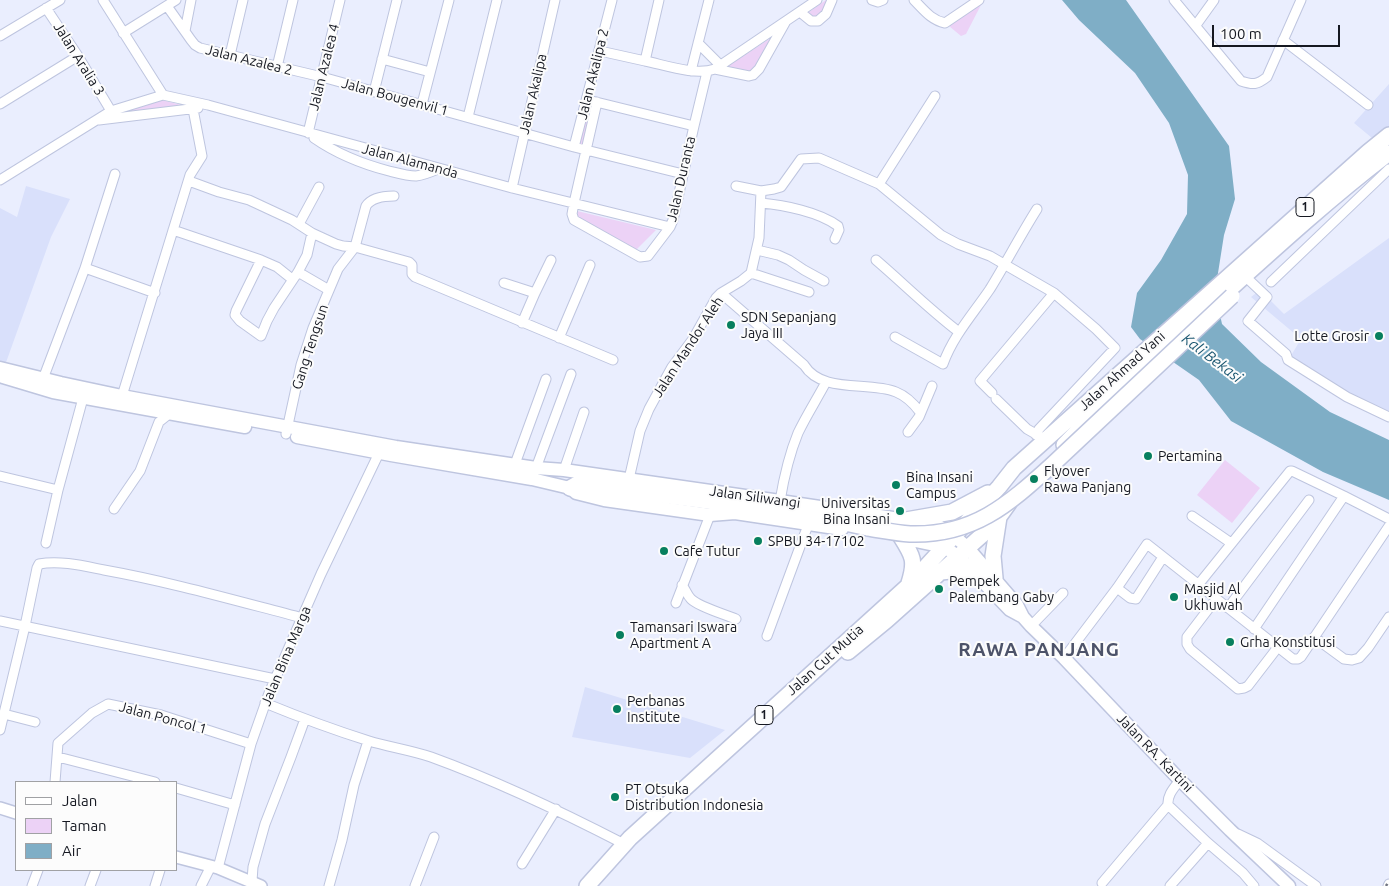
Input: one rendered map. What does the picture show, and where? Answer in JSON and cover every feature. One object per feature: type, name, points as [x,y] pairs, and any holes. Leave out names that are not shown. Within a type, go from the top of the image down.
[{"type":"highway","name":"Jalan Ahmad Yani","points":[[1228,289],[1368,152],[1389,135]]},
{"type":"highway","name":"Jalan Ahmad Yani","points":[[954,536],[1041,437],[1141,361],[1364,172],[1389,153]]},
{"type":"highway","points":[[570,488],[577,484],[748,506],[908,534],[927,534],[952,530],[978,521],[1000,508],[1038,477],[1228,289],[1249,280],[1337,199],[1389,158]]},
{"type":"highway","name":"Jalan Ahmad Yani","points":[[963,551],[999,517],[1026,483],[1080,428],[1141,361]]},
{"type":"highway","points":[[904,520],[952,512],[998,487]]},
{"type":"highway","points":[[995,578],[993,556],[999,517]]},
{"type":"highway","name":"Jalan Cut Mutia","points":[[587,886],[624,844],[909,584],[954,536]]},
{"type":"highway","points":[[897,537],[913,559],[913,571],[909,584]]},
{"type":"highway","name":"Jalan Cut Mutia","points":[[596,886],[622,857],[666,816],[831,666],[888,620],[963,551]]},
{"type":"highway","points":[[941,572],[960,570],[978,576]]},
{"type":"main road","points":[[0,368],[43,379],[287,430],[380,448],[534,473]]},
{"type":"main road","points":[[0,376],[53,392],[83,398],[169,414],[287,430]]},
{"type":"main road","points":[[380,448],[514,464],[534,473]]},
{"type":"main road","name":"Jalan Siliwangi","points":[[534,473],[564,470],[904,520],[940,527],[954,536],[963,551]]},
{"type":"main road","name":"Jalan Siliwangi","points":[[534,473],[570,488],[576,493],[604,500],[710,515],[735,514],[808,524],[897,537],[963,551]]},
{"type":"main road","points":[[897,537],[901,533],[904,520]]},
{"type":"main road","name":"Jalan RA. Kartini","points":[[963,551],[978,576],[1010,610],[1027,621],[1180,780],[1289,886]]},
{"type":"main road","name":"Jalan RA. Kartini","points":[[963,551],[995,578],[1018,605],[1027,621]]},
{"type":"street","points":[[0,36],[60,0]]},
{"type":"street","points":[[0,180],[111,111],[163,95],[103,0]]},
{"type":"street","points":[[123,33],[176,0]]},
{"type":"street","points":[[185,31],[191,0]]},
{"type":"street","points":[[230,56],[243,0]]},
{"type":"street","points":[[277,66],[293,0]]},
{"type":"street","name":"Jalan Azalea 4","points":[[308,133],[340,0]]},
{"type":"street","points":[[374,92],[396,0]]},
{"type":"street","points":[[422,104],[449,0]]},
{"type":"street","points":[[468,118],[497,0]]},
{"type":"street","name":"Jalan Akalipa","points":[[512,188],[554,0]]},
{"type":"street","name":"Jalan Akalipa 2","points":[[574,147],[612,0]]},
{"type":"street","points":[[645,61],[659,0]]},
{"type":"street","points":[[691,71],[708,4],[717,0]]},
{"type":"street","points":[[714,69],[817,0]]},
{"type":"street","points":[[800,12],[811,21],[818,21],[826,14],[832,0]]},
{"type":"street","points":[[872,0],[878,2],[883,0]]},
{"type":"street","points":[[914,0],[932,18],[945,23],[979,0]]},
{"type":"street","points":[[1174,0],[1241,81],[1251,84],[1260,82],[1267,77],[1301,0]]},
{"type":"street","points":[[1196,25],[1214,0]]},
{"type":"street","name":"Jalan Azalea 2","points":[[167,6],[195,45],[200,48],[322,77]]},
{"type":"street","name":"Jalan Aralia 3","points":[[46,8],[111,111]]},
{"type":"street","points":[[600,50],[691,71],[714,69],[749,76],[754,75],[759,69],[786,21]]},
{"type":"street","points":[[1283,40],[1368,105]]},
{"type":"street","points":[[698,43],[714,69]]},
{"type":"street","points":[[0,104],[78,56]]},
{"type":"street","points":[[382,60],[430,72]]},
{"type":"street","name":"Jalan Duranta","points":[[574,203],[572,214],[574,220],[640,257],[645,258],[648,256],[670,227],[694,126],[714,69]]},
{"type":"street","name":"Jalan Bougenvil 1","points":[[322,77],[498,127],[525,132],[574,147],[683,174]]},
{"type":"street","name":"Jalan Alamanda","points":[[163,95],[208,105],[512,188]]},
{"type":"street","points":[[879,184],[935,96]]},
{"type":"street","points":[[586,99],[694,126]]},
{"type":"street","points":[[574,203],[597,102]]},
{"type":"street","points":[[95,120],[193,110],[208,105]]},
{"type":"street","points":[[122,396],[155,294],[190,175],[202,156],[193,110]]},
{"type":"street","points":[[308,133],[326,146],[365,165],[415,176],[438,169]]},
{"type":"street","points":[[736,186],[761,191],[780,187],[801,159],[818,158],[850,170],[879,184],[941,235],[958,244],[990,256],[1054,293],[1115,348],[1039,429],[1041,437]]},
{"type":"street","points":[[1271,282],[1389,169]]},
{"type":"street","points":[[43,379],[85,268],[115,174]]},
{"type":"street","points":[[188,181],[249,200],[336,244],[409,262],[412,266],[412,274],[415,277],[613,360]]},
{"type":"street","points":[[299,224],[319,187]]},
{"type":"street","points":[[512,188],[670,227]]},
{"type":"street","points":[[761,191],[761,216],[757,250],[751,273],[809,292]]},
{"type":"street","name":"Gang Tengsun","points":[[287,430],[301,365],[313,328],[338,269],[354,247],[366,206],[370,201],[380,197],[394,196]]},
{"type":"street","points":[[761,203],[800,209],[834,222],[839,230],[835,239]]},
{"type":"street","points":[[895,337],[943,364],[959,332],[988,291],[1037,209]]},
{"type":"street","points":[[173,230],[261,260],[329,290]]},
{"type":"street","points":[[261,260],[235,315],[240,321],[261,336],[274,308],[307,255],[312,233]]},
{"type":"street","points":[[757,250],[778,255],[824,280]]},
{"type":"street","points":[[522,323],[551,260]]},
{"type":"street","points":[[876,260],[908,287],[936,315],[959,332]]},
{"type":"street","points":[[559,338],[590,265]]},
{"type":"street","points":[[85,268],[155,294]]},
{"type":"street","name":"Jalan Mandor Aleh","points":[[629,479],[640,431],[653,401],[672,367],[693,339],[711,305],[721,293],[736,285],[751,273]]},
{"type":"street","points":[[1249,280],[1267,297],[1248,321],[1286,354],[1288,360],[1347,397],[1389,417]]},
{"type":"street","points":[[504,283],[535,293]]},
{"type":"street","points":[[721,293],[804,365],[808,371],[826,382],[896,392],[905,397],[920,412]]},
{"type":"street","points":[[1041,437],[1027,429],[980,381],[1054,293]]},
{"type":"street","points":[[534,473],[571,374]]},
{"type":"street","points":[[514,464],[546,379]]},
{"type":"street","points":[[780,501],[784,477],[799,431],[826,382]]},
{"type":"street","points":[[908,432],[919,417],[932,386]]},
{"type":"street","points":[[46,543],[83,398]]},
{"type":"street","points":[[564,470],[584,412]]},
{"type":"street","points":[[114,509],[140,471],[159,422],[169,414]]},
{"type":"street","name":"Jalan Bina Marga","points":[[201,886],[215,867],[235,805],[251,744],[274,678],[380,448]]},
{"type":"street","points":[[1198,585],[1290,471],[1389,518]]},
{"type":"street","points":[[0,476],[58,490]]},
{"type":"street","points":[[1254,629],[1344,496]]},
{"type":"street","points":[[1228,608],[1310,500]]},
{"type":"street","points":[[676,603],[710,515]]},
{"type":"street","points":[[1192,516],[1231,544]]},
{"type":"street","points":[[766,636],[808,524]]},
{"type":"street","points":[[1064,658],[1117,588],[1147,544],[1293,659],[1298,659],[1389,526]]},
{"type":"street","points":[[1117,588],[1130,598],[1136,599],[1163,557]]},
{"type":"street","points":[[0,730],[39,564],[74,565],[136,576],[303,618]]},
{"type":"street","points":[[682,585],[689,597],[696,602],[736,619]]},
{"type":"street","points":[[1027,621],[1063,593]]},
{"type":"street","points":[[1216,599],[1188,637],[1187,644],[1190,649],[1238,689],[1248,686],[1278,647]]},
{"type":"street","points":[[1314,637],[1344,659],[1352,660],[1359,658],[1368,648],[1389,617]]},
{"type":"street","points":[[0,621],[274,678]]},
{"type":"street","points":[[266,703],[368,741],[410,750],[447,763],[556,809],[624,844]]},
{"type":"street","name":"Jalan Poncol 1","points":[[58,757],[58,746],[61,741],[92,713],[112,704],[161,715],[251,744]]},
{"type":"street","points":[[4,714],[35,722]]},
{"type":"street","points":[[178,858],[215,867],[256,884],[254,867],[265,824],[305,719]]},
{"type":"street","points":[[329,886],[342,840],[354,785],[368,741]]},
{"type":"street","points":[[55,781],[58,757],[147,781]]},
{"type":"street","points":[[1102,883],[1168,805],[1168,799],[1180,780]]},
{"type":"street","points":[[178,789],[235,805]]},
{"type":"street","points":[[1168,805],[1242,872],[1254,886]]},
{"type":"street","points":[[0,808],[15,813]]},
{"type":"street","points":[[522,864],[556,809]]},
{"type":"street","points":[[1230,830],[1257,843],[1316,886]]},
{"type":"street","points":[[415,886],[434,837]]},
{"type":"street","points":[[1170,886],[1208,843]]},
{"type":"street","points":[[32,886],[38,871]]},
{"type":"street","points":[[90,886],[96,871]]},
{"type":"street","points":[[154,886],[160,871]]},
{"type":"shaded area","points":[[1389,84],[1389,135],[1378,143],[1354,123]]},
{"type":"shaded area","points":[[26,186],[70,199],[51,237],[4,368],[0,367],[0,208],[17,217]]},
{"type":"shaded area","points":[[1389,238],[1389,414],[1348,395],[1289,359],[1301,339],[1251,297],[1260,290],[1284,314]]},
{"type":"shaded area","name":"Perbanas Institute","points":[[585,687],[725,730],[690,758],[572,737]]},
{"type":"green space","points":[[826,0],[832,0],[818,23],[802,17]]},
{"type":"green space","points":[[982,3],[966,34],[961,36],[949,26]]},
{"type":"green space","points":[[777,34],[751,77],[726,68],[728,66]]},
{"type":"green space","points":[[162,100],[189,107],[116,116],[145,102]]},
{"type":"green space","points":[[588,105],[593,106],[583,148],[578,147]]},
{"type":"green space","points":[[575,212],[656,230],[636,250],[574,220]]},
{"type":"green space","points":[[1225,460],[1260,488],[1232,523],[1197,495]]},
{"type":"water","name":"Kali Bekasi","points":[[1062,0],[1126,0],[1229,146],[1235,199],[1224,235],[1215,292],[1222,324],[1261,362],[1330,412],[1389,440],[1389,500],[1323,472],[1231,421],[1199,380],[1140,339],[1131,327],[1137,293],[1161,260],[1187,214],[1188,175],[1169,123],[1135,73],[1079,20]]},
{"type":"railway","points":[[1386,886],[1389,881]]},
{"type":"place","name":"SDN Sepanjang Jaya III","points":[[731,325]]},
{"type":"place","name":"Lotte Grosir","points":[[1379,336]]},
{"type":"place","name":"Pertamina","points":[[1148,456]]},
{"type":"place","name":"Flyover Rawa Panjang","points":[[1034,479]]},
{"type":"place","name":"Bina Insani Campus","points":[[896,485]]},
{"type":"place","name":"Universitas Bina Insani","points":[[900,511]]},
{"type":"place","name":"SPBU 34-17102","points":[[758,541]]},
{"type":"place","name":"Cafe Tutur","points":[[664,551]]},
{"type":"place","name":"Pempek Palembang Gaby","points":[[939,589]]},
{"type":"place","name":"Masjid Al Ukhuwah","points":[[1174,597]]},
{"type":"place","name":"Tamansari Iswara Apartment A","points":[[620,635]]},
{"type":"place","name":"Grha Konstitusi","points":[[1230,642]]},
{"type":"place","name":"Perbanas Institute","points":[[617,709]]},
{"type":"place","name":"PT Otsuka Distribution Indonesia","points":[[615,797]]},
{"type":"district","name":"RAWA PANJANG","points":[[1039,650]]}]
